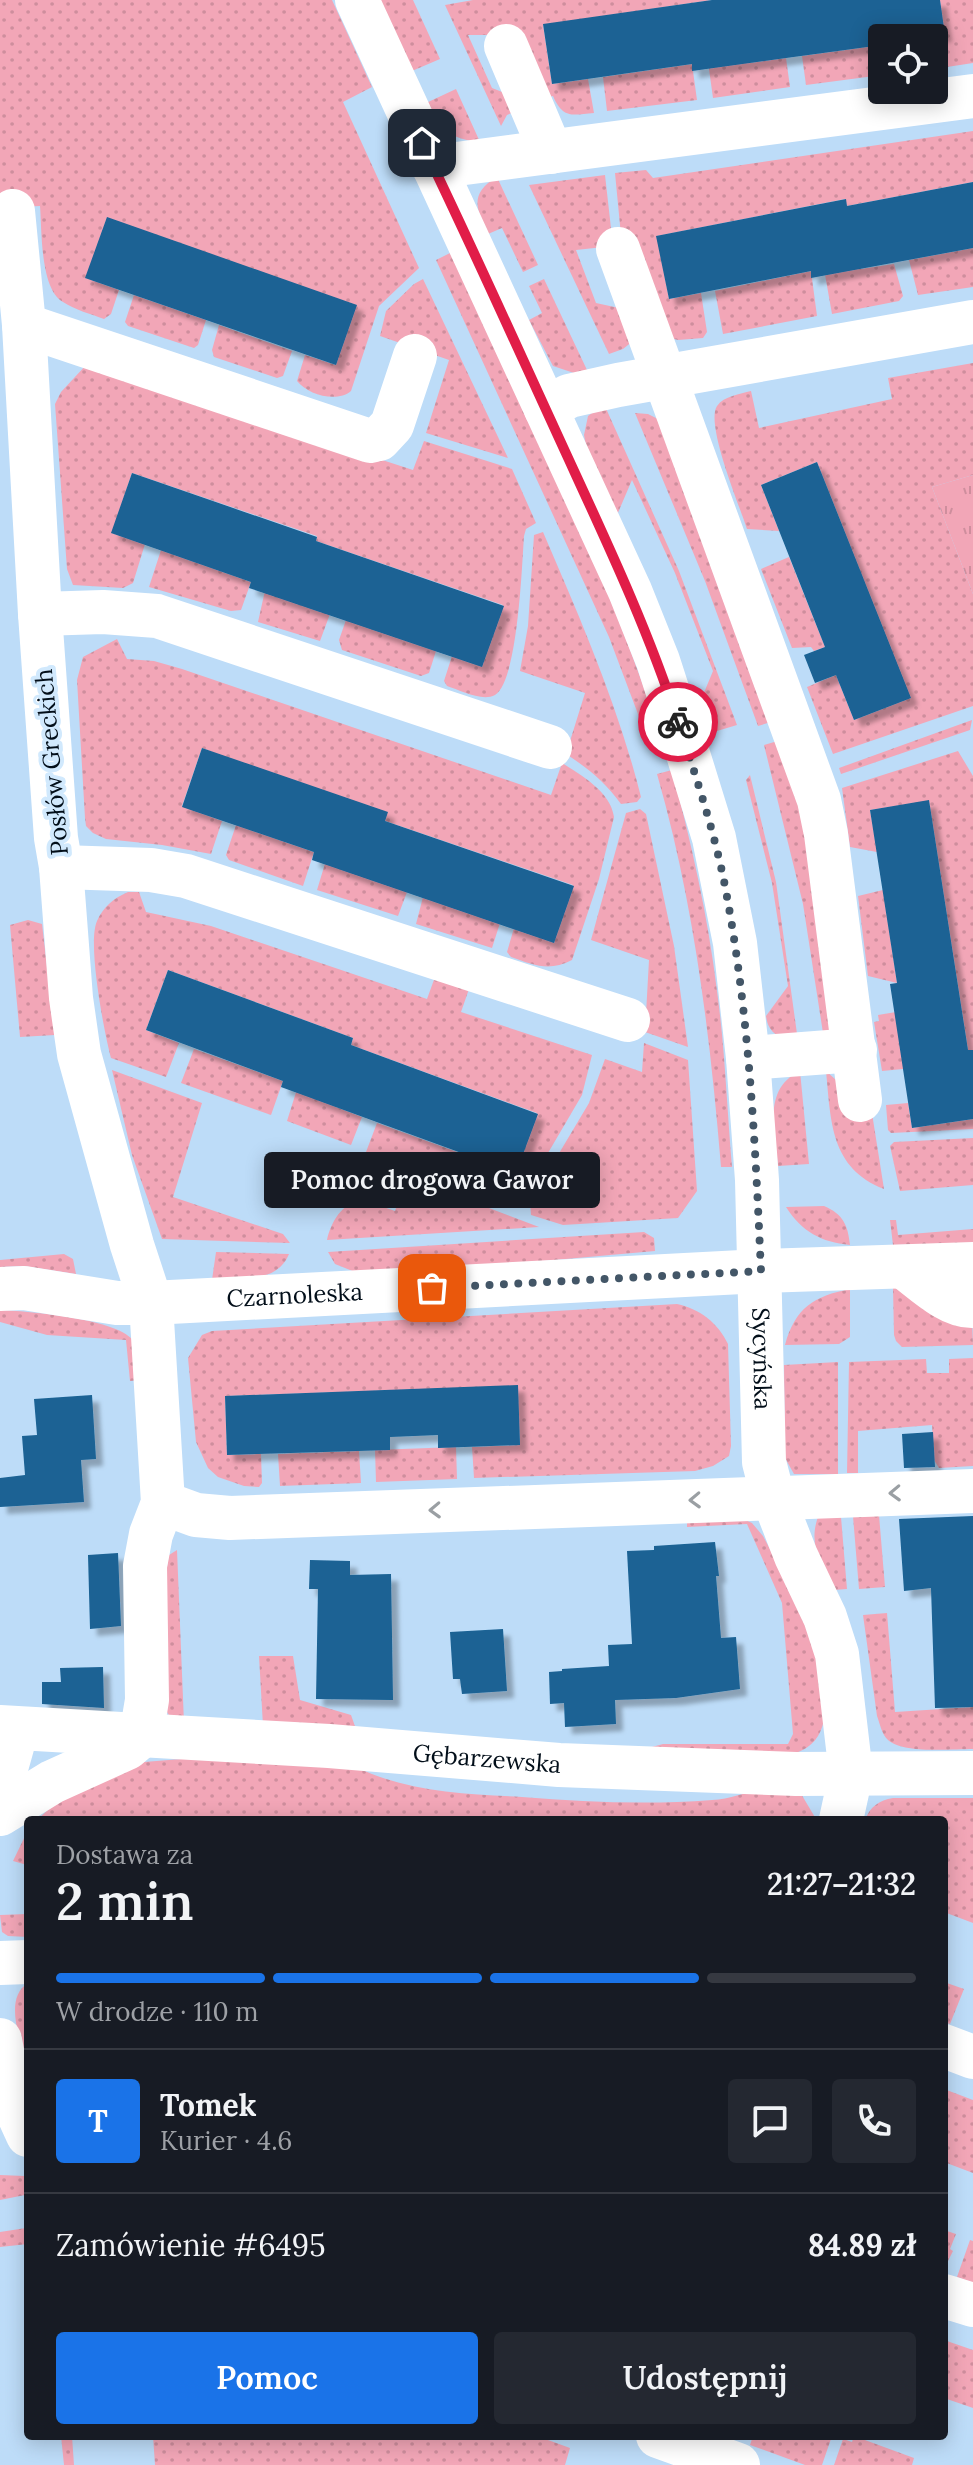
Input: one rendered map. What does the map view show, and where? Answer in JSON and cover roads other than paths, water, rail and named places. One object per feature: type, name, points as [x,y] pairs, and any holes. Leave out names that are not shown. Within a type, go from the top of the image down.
[{"type":"street","name":"Sycyńska","points":[[357,0],[630,591],[658,661],[723,878],[737,956],[748,1058],[761,1271],[764,1462],[773,1497],[825,1617],[837,1654],[851,1774],[842,1816]]},
{"type":"street","points":[[506,46],[551,152]]},
{"type":"street","points":[[434,167],[973,96]]},
{"type":"street","name":"Posłów Greckich","points":[[13,211],[24,325],[56,838],[71,998],[79,1054],[151,1303],[163,1503]]},
{"type":"street","points":[[618,249],[819,800],[860,1100]]},
{"type":"street","points":[[546,409],[569,396],[973,322]]},
{"type":"street","points":[[24,325],[370,441],[379,439],[392,425],[415,356]]},
{"type":"street","points":[[40,614],[103,612],[157,616],[550,747]]},
{"type":"street","points":[[61,867],[151,870],[186,876],[628,1020]]},
{"type":"street","points":[[748,1058],[855,1050]]},
{"type":"street","name":"Czarnoleska","points":[[0,1289],[24,1288],[117,1303],[151,1303],[761,1271],[973,1264]]},
{"type":"street","points":[[904,1267],[942,1295],[965,1307],[973,1306]]},
{"type":"street","points":[[0,1814],[52,1782],[127,1748],[141,1736],[147,1700],[145,1566],[151,1534],[163,1503],[196,1515],[230,1518],[973,1491]]},
{"type":"street","points":[[0,1790],[8,1728]]},
{"type":"street","name":"Gębarzewska","points":[[8,1728],[329,1746],[559,1765],[697,1772],[973,1773]]},
{"type":"street","points":[[0,1963],[24,1962]]},
{"type":"street","points":[[0,2040],[11,2098],[24,2126]]},
{"type":"street","points":[[948,2048],[973,2057]]},
{"type":"street","points":[[948,2297],[973,2305]]},
{"type":"street","points":[[669,2440],[738,2465]]},
{"type":"place","name":"Pomoc drogowa Gawor","points":[[432,1288]]}]
